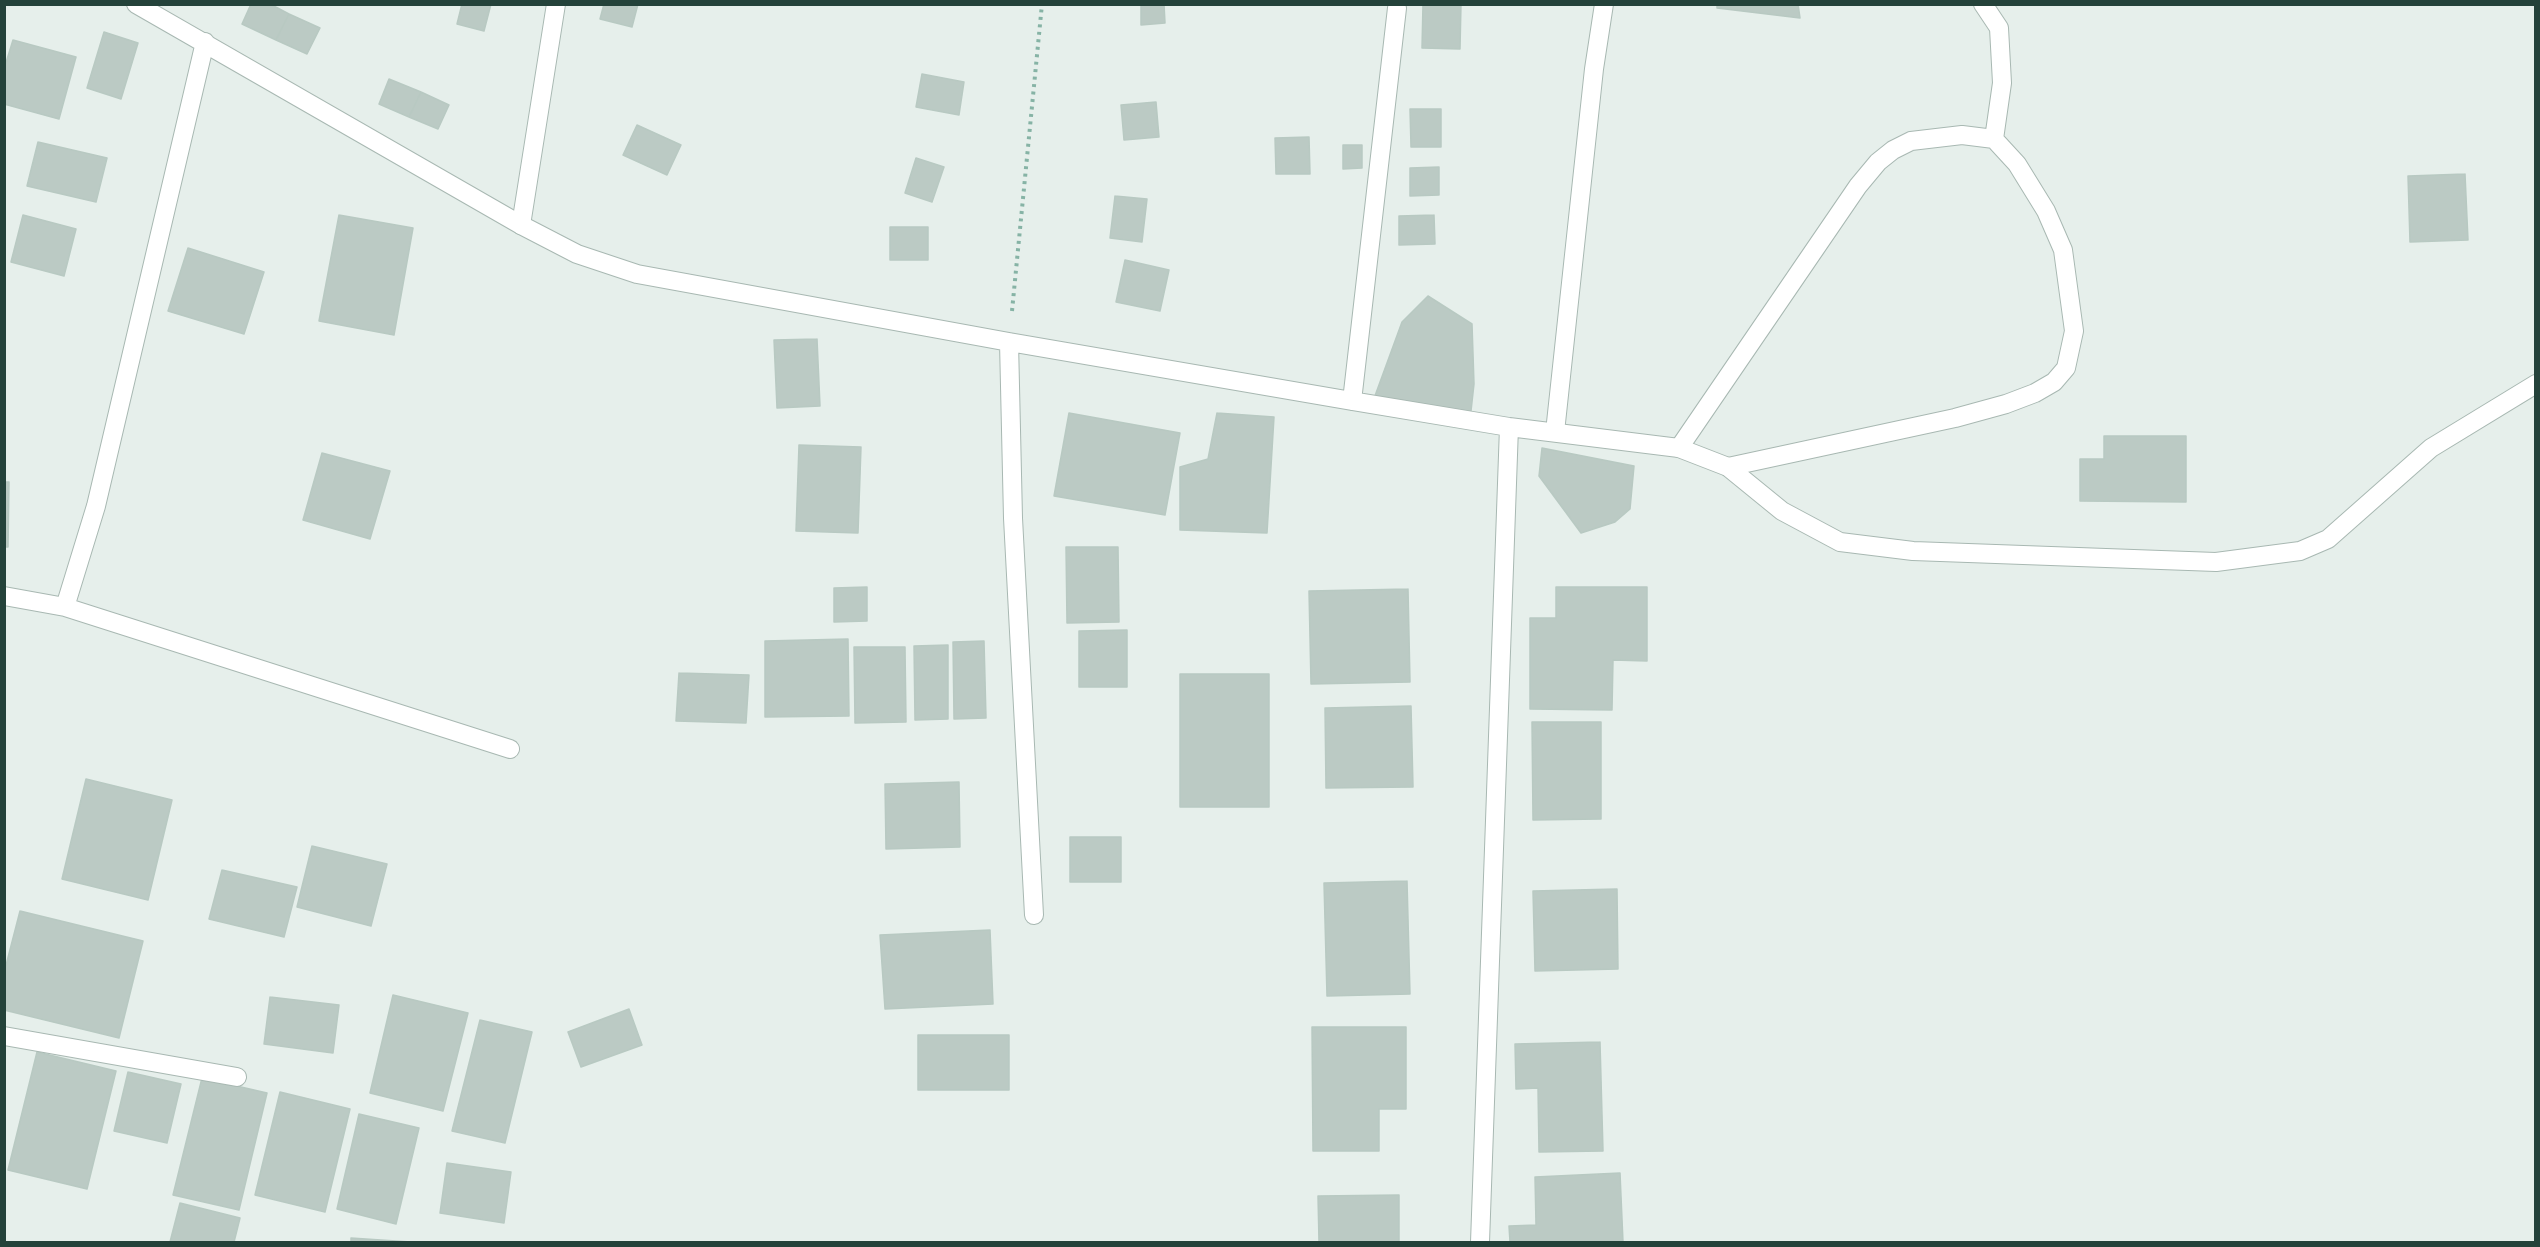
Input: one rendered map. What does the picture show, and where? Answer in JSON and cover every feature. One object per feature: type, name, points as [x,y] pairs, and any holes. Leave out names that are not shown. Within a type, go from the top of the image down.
[{"type":"street","points":[[136,4],[521,225],[577,254],[637,273],[1009,342],[1352,401],[1509,427],[1679,448],[1728,467],[1782,511],[1840,542],[1913,551],[2216,562],[2300,551],[2328,539],[2431,448],[2535,384]]},
{"type":"street","points":[[521,225],[556,4]]},
{"type":"street","points":[[1555,432],[1594,69],[1605,4]]},
{"type":"street","points":[[1983,4],[1999,28],[2002,82],[1994,139]]},
{"type":"street","points":[[1352,401],[1397,8]]},
{"type":"street","points":[[65,607],[96,506],[205,42]]},
{"type":"street","points":[[1679,448],[1858,186],[1878,162],[1893,150],[1911,141],[1962,135],[1994,139],[2017,164],[2046,211],[2063,250],[2074,331],[2066,368],[2054,382],[2035,393],[2006,404],[1955,418],[1728,467]]},
{"type":"street","points":[[1009,342],[1013,518],[1035,915]]},
{"type":"street","points":[[1480,1242],[1509,427]]},
{"type":"street","points":[[4,596],[65,607],[510,749]]},
{"type":"street","points":[[4,1036],[237,1077]]},
{"type":"path","points":[[1009,342],[1042,4]]},
{"type":"building","points":[[251,4],[270,4],[289,14],[276,40],[242,24]]},
{"type":"building","points":[[462,4],[491,4],[484,31],[457,24]]},
{"type":"building","points":[[604,4],[638,4],[632,27],[600,19]]},
{"type":"building","points":[[1141,4],[1164,4],[1165,23],[1141,25]]},
{"type":"building","points":[[1423,4],[1461,4],[1460,49],[1422,48]]},
{"type":"building","points":[[1717,4],[1798,4],[1800,18],[1717,8]]},
{"type":"building","points":[[289,14],[320,28],[307,54],[276,40]]},
{"type":"building","points":[[104,32],[138,43],[121,99],[87,88]]},
{"type":"building","points":[[13,40],[76,57],[59,119],[4,104],[4,69]]},
{"type":"building","points":[[922,74],[964,82],[959,115],[916,107]]},
{"type":"building","points":[[389,79],[421,92],[409,117],[379,104]]},
{"type":"building","points":[[421,92],[449,105],[438,129],[409,117]]},
{"type":"building","points":[[1156,102],[1159,137],[1124,140],[1121,105]]},
{"type":"building","points":[[1410,109],[1441,109],[1441,147],[1411,147]]},
{"type":"building","points":[[637,125],[681,145],[667,175],[623,155]]},
{"type":"building","points":[[1309,137],[1310,174],[1276,174],[1275,138]]},
{"type":"building","points":[[38,142],[107,158],[96,202],[27,186]]},
{"type":"building","points":[[1343,145],[1362,145],[1362,168],[1343,169]]},
{"type":"building","points":[[916,158],[944,167],[932,202],[905,193]]},
{"type":"building","points":[[1439,167],[1439,195],[1410,196],[1410,168]]},
{"type":"building","points":[[2465,174],[2468,240],[2410,242],[2408,176]]},
{"type":"building","points":[[1115,196],[1147,199],[1142,242],[1110,238]]},
{"type":"building","points":[[23,215],[76,229],[64,276],[11,262]]},
{"type":"building","points":[[339,215],[413,228],[394,335],[319,321]]},
{"type":"building","points":[[1434,215],[1435,244],[1399,245],[1399,216]]},
{"type":"building","points":[[890,227],[928,227],[928,260],[890,260]]},
{"type":"building","points":[[188,248],[264,272],[244,334],[168,311]]},
{"type":"building","points":[[1125,260],[1169,270],[1160,311],[1116,302]]},
{"type":"building","points":[[1428,296],[1472,324],[1474,384],[1470,420],[1372,404],[1402,322]]},
{"type":"building","points":[[817,339],[820,406],[777,408],[774,340]]},
{"type":"building","points":[[1069,413],[1180,433],[1165,515],[1054,496]]},
{"type":"building","points":[[1217,413],[1274,417],[1267,533],[1180,530],[1180,467],[1208,459]]},
{"type":"building","points":[[2104,436],[2186,436],[2186,502],[2080,501],[2080,459],[2104,459]]},
{"type":"building","points":[[799,445],[861,447],[858,533],[796,531]]},
{"type":"building","points":[[1542,448],[1634,466],[1630,509],[1615,522],[1581,533],[1539,476]]},
{"type":"building","points":[[322,453],[390,471],[370,539],[303,520]]},
{"type":"building","points":[[4,482],[9,482],[8,547],[4,547]]},
{"type":"building","points":[[1066,547],[1118,547],[1119,622],[1067,623]]},
{"type":"building","points":[[867,587],[867,621],[834,622],[834,588]]},
{"type":"building","points":[[1556,587],[1647,587],[1647,661],[1613,660],[1612,710],[1530,709],[1530,618],[1556,618]]},
{"type":"building","points":[[1408,589],[1410,682],[1311,684],[1309,591]]},
{"type":"building","points":[[1127,630],[1127,687],[1079,687],[1079,631]]},
{"type":"building","points":[[848,639],[849,716],[765,717],[765,641]]},
{"type":"building","points":[[984,641],[986,718],[954,719],[953,642]]},
{"type":"building","points":[[948,645],[948,719],[915,720],[914,646]]},
{"type":"building","points":[[854,647],[905,647],[906,722],[855,723]]},
{"type":"building","points":[[679,673],[749,675],[746,723],[676,721]]},
{"type":"building","points":[[1180,674],[1269,674],[1269,807],[1180,807]]},
{"type":"building","points":[[1411,706],[1413,787],[1326,788],[1325,708]]},
{"type":"building","points":[[1532,722],[1601,722],[1601,819],[1533,820]]},
{"type":"building","points":[[86,779],[172,800],[148,900],[62,879]]},
{"type":"building","points":[[959,782],[960,847],[886,849],[885,784]]},
{"type":"building","points":[[1070,837],[1121,837],[1121,882],[1070,882]]},
{"type":"building","points":[[312,846],[387,864],[371,926],[297,907]]},
{"type":"building","points":[[222,870],[297,887],[284,937],[209,919]]},
{"type":"building","points":[[1407,881],[1410,994],[1327,996],[1324,883]]},
{"type":"building","points":[[1617,889],[1618,969],[1535,971],[1533,891]]},
{"type":"building","points":[[20,911],[143,941],[119,1038],[4,1010],[4,973]]},
{"type":"building","points":[[990,930],[993,1004],[885,1009],[880,935]]},
{"type":"building","points":[[393,995],[468,1013],[443,1111],[370,1093]]},
{"type":"building","points":[[270,997],[339,1005],[333,1053],[264,1044]]},
{"type":"building","points":[[629,1009],[642,1045],[581,1067],[568,1032]]},
{"type":"building","points":[[480,1020],[532,1032],[505,1143],[452,1131]]},
{"type":"building","points":[[1312,1027],[1406,1027],[1406,1109],[1379,1109],[1379,1151],[1313,1151]]},
{"type":"building","points":[[918,1035],[1009,1035],[1009,1090],[918,1090]]},
{"type":"building","points":[[1600,1042],[1603,1151],[1539,1152],[1538,1088],[1516,1089],[1515,1044]]},
{"type":"building","points":[[37,1052],[116,1071],[87,1189],[8,1170]]},
{"type":"building","points":[[128,1072],[181,1084],[167,1143],[114,1131]]},
{"type":"building","points":[[202,1078],[267,1093],[239,1210],[173,1195]]},
{"type":"building","points":[[280,1092],[350,1109],[325,1212],[255,1195]]},
{"type":"building","points":[[359,1114],[419,1128],[396,1224],[337,1209]]},
{"type":"building","points":[[447,1163],[511,1172],[504,1223],[440,1213]]},
{"type":"building","points":[[1620,1173],[1623,1242],[1510,1242],[1509,1226],[1536,1225],[1535,1177]]},
{"type":"building","points":[[1399,1195],[1399,1242],[1319,1242],[1318,1196]]},
{"type":"building","points":[[180,1203],[240,1218],[234,1242],[170,1242]]},
{"type":"building","points":[[351,1238],[411,1242],[351,1242]]}]
